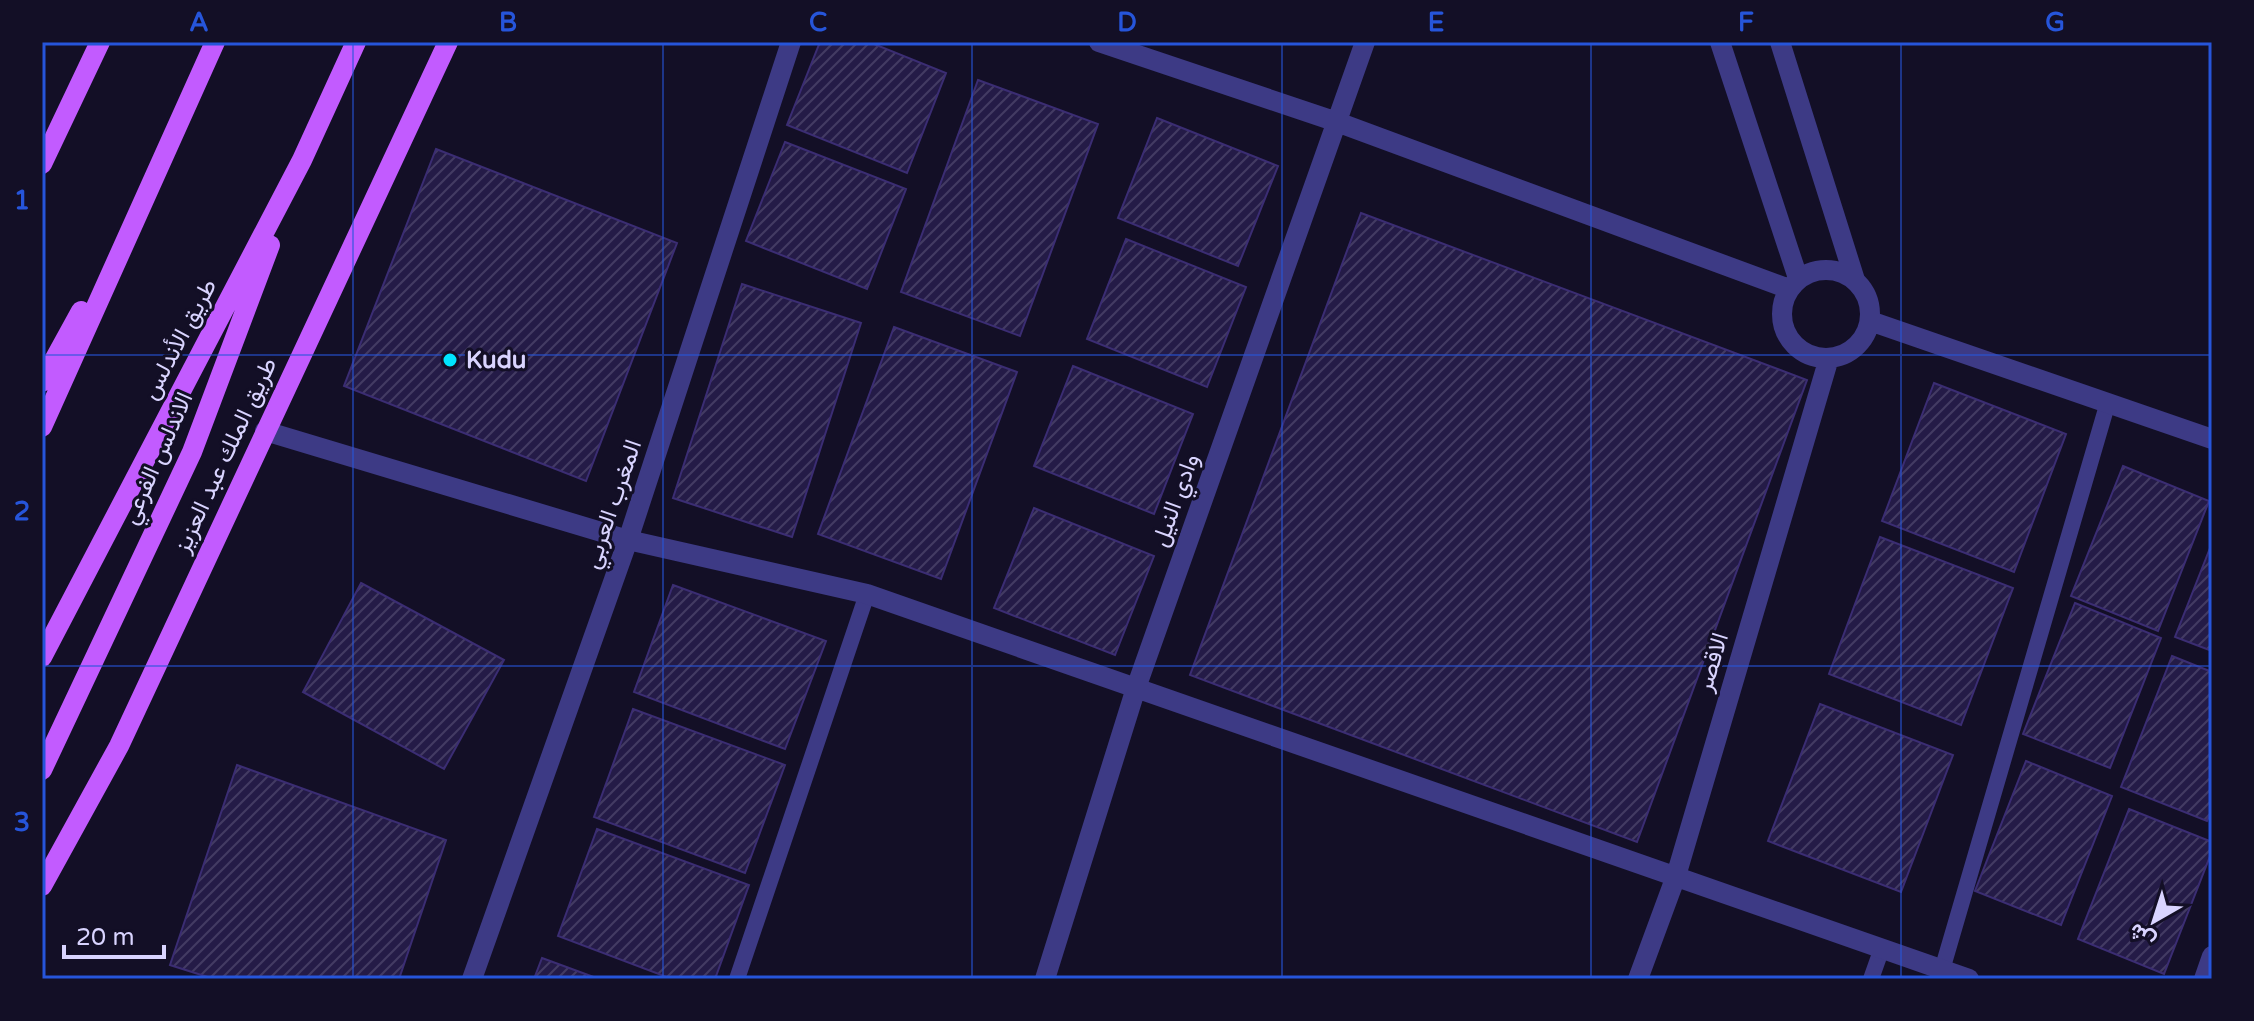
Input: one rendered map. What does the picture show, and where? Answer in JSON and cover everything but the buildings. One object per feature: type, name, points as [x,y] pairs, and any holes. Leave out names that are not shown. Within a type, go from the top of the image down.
[{"type":"main road","points":[[42,164],[100,42]]},
{"type":"main road","name":"طريق الأندلس","points":[[42,657],[302,160],[356,42]]},
{"type":"main road","name":"طريق الملك عبد العزيز","points":[[42,886],[119,746],[448,42]]},
{"type":"main road","points":[[42,427],[214,43]]},
{"type":"main road","name":"الاندلس الفرعي","points":[[42,770],[192,452],[302,160]]},
{"type":"main road","points":[[42,382],[149,189]]},
{"type":"street","name":"المغرب العربي","points":[[472,979],[628,540],[791,42]]},
{"type":"street","points":[[1099,42],[1337,122],[1794,284]]},
{"type":"street","name":"وادي النيل","points":[[1045,979],[1136,688],[1365,42]]},
{"type":"street","points":[[1720,42],[1794,284]]},
{"type":"street","points":[[1780,42],[1855,280]]},
{"type":"street","points":[[1827,269],[1842,272],[1855,280],[1865,292],[1870,306],[1870,321],[1856,347],[1843,355],[1815,357],[1802,352],[1792,342],[1782,316],[1783,302],[1794,284],[1812,271],[1827,269]]},
{"type":"street","points":[[1870,321],[2212,439]]},
{"type":"street","name":"الاقصر","points":[[1638,979],[1676,876],[1829,358]]},
{"type":"street","points":[[265,431],[628,540],[867,594],[1969,979]]},
{"type":"street","points":[[2204,979],[2212,956]]},
{"type":"lane","points":[[1942,970],[2108,402]]},
{"type":"lane","points":[[737,979],[867,594]]},
{"type":"lane","points":[[1871,979],[1882,948]]},
{"type":"place","name":"Kudu","points":[[450,360]]}]
